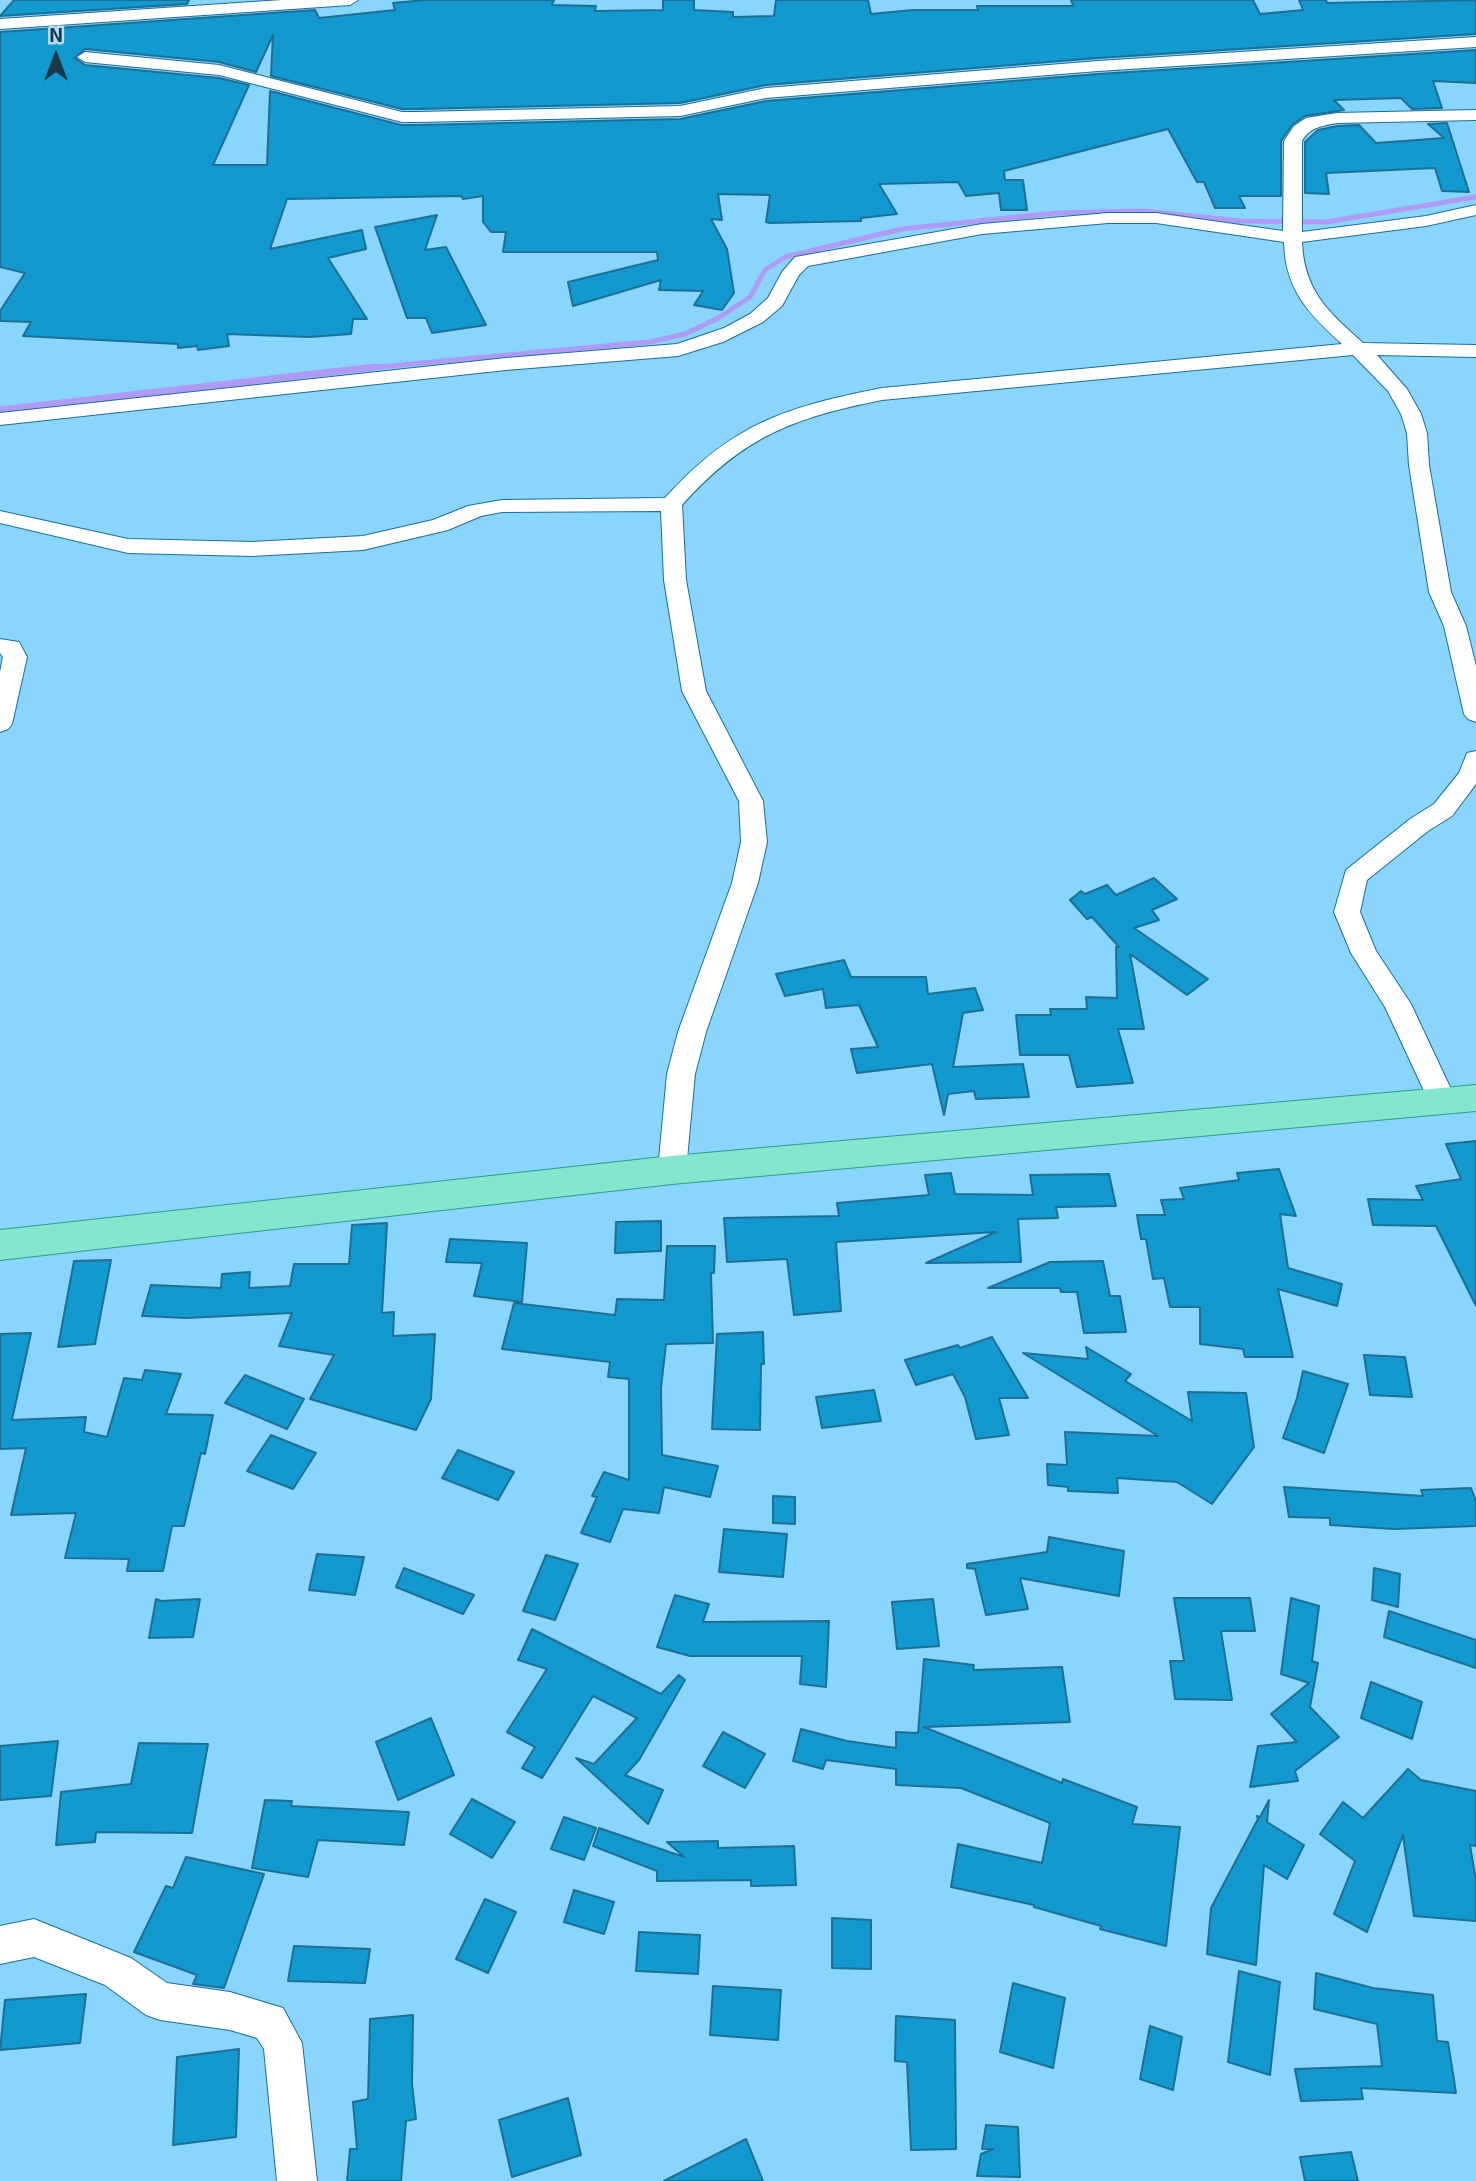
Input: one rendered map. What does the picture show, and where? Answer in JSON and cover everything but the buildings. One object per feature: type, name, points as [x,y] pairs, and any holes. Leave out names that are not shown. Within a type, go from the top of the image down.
[{"type":"main road","points":[[0,1245],[671,1170],[1460,1100]]},
{"type":"street","points":[[0,24],[350,0]]},
{"type":"street","points":[[85,57],[219,70],[402,117],[418,117],[680,111],[747,96],[792,91],[1124,64],[1476,42]]},
{"type":"street","points":[[1476,115],[1312,121],[1300,130],[1293,141],[1293,251],[1302,290],[1322,316],[1391,382],[1411,414],[1417,433],[1419,465],[1440,592],[1455,626],[1476,713]]},
{"type":"street","points":[[0,419],[492,365],[678,350],[702,344],[735,330],[771,306],[777,300],[788,273],[802,261],[982,229],[1108,218],[1156,218],[1293,228],[1426,221],[1476,210]]},
{"type":"street","points":[[671,1170],[681,1074],[692,1032],[746,883],[754,842],[751,801],[694,691],[675,580],[671,503],[693,478],[756,433],[790,416],[826,405],[882,394],[1356,349],[1476,351]]},
{"type":"street","points":[[0,517],[128,546],[252,549],[363,544],[502,506],[671,503]]},
{"type":"street","points":[[0,646],[11,647],[15,657],[0,723]]},
{"type":"street","points":[[1460,1100],[1364,953],[1346,912],[1355,876],[1419,825],[1443,810],[1469,775],[1476,759]]},
{"type":"street","points":[[0,1945],[34,1938],[118,1971],[160,2001],[230,2011],[269,2022],[283,2043],[297,2181]]},
{"type":"waterway","points":[[360,369],[649,342],[685,334],[720,317],[750,297],[765,270],[785,257],[902,229],[1056,213],[1144,211],[1240,221],[1326,222],[1476,197]]},
{"type":"waterway","points":[[360,369],[375,367]]},
{"type":"waterway","points":[[0,410],[360,369]]}]
